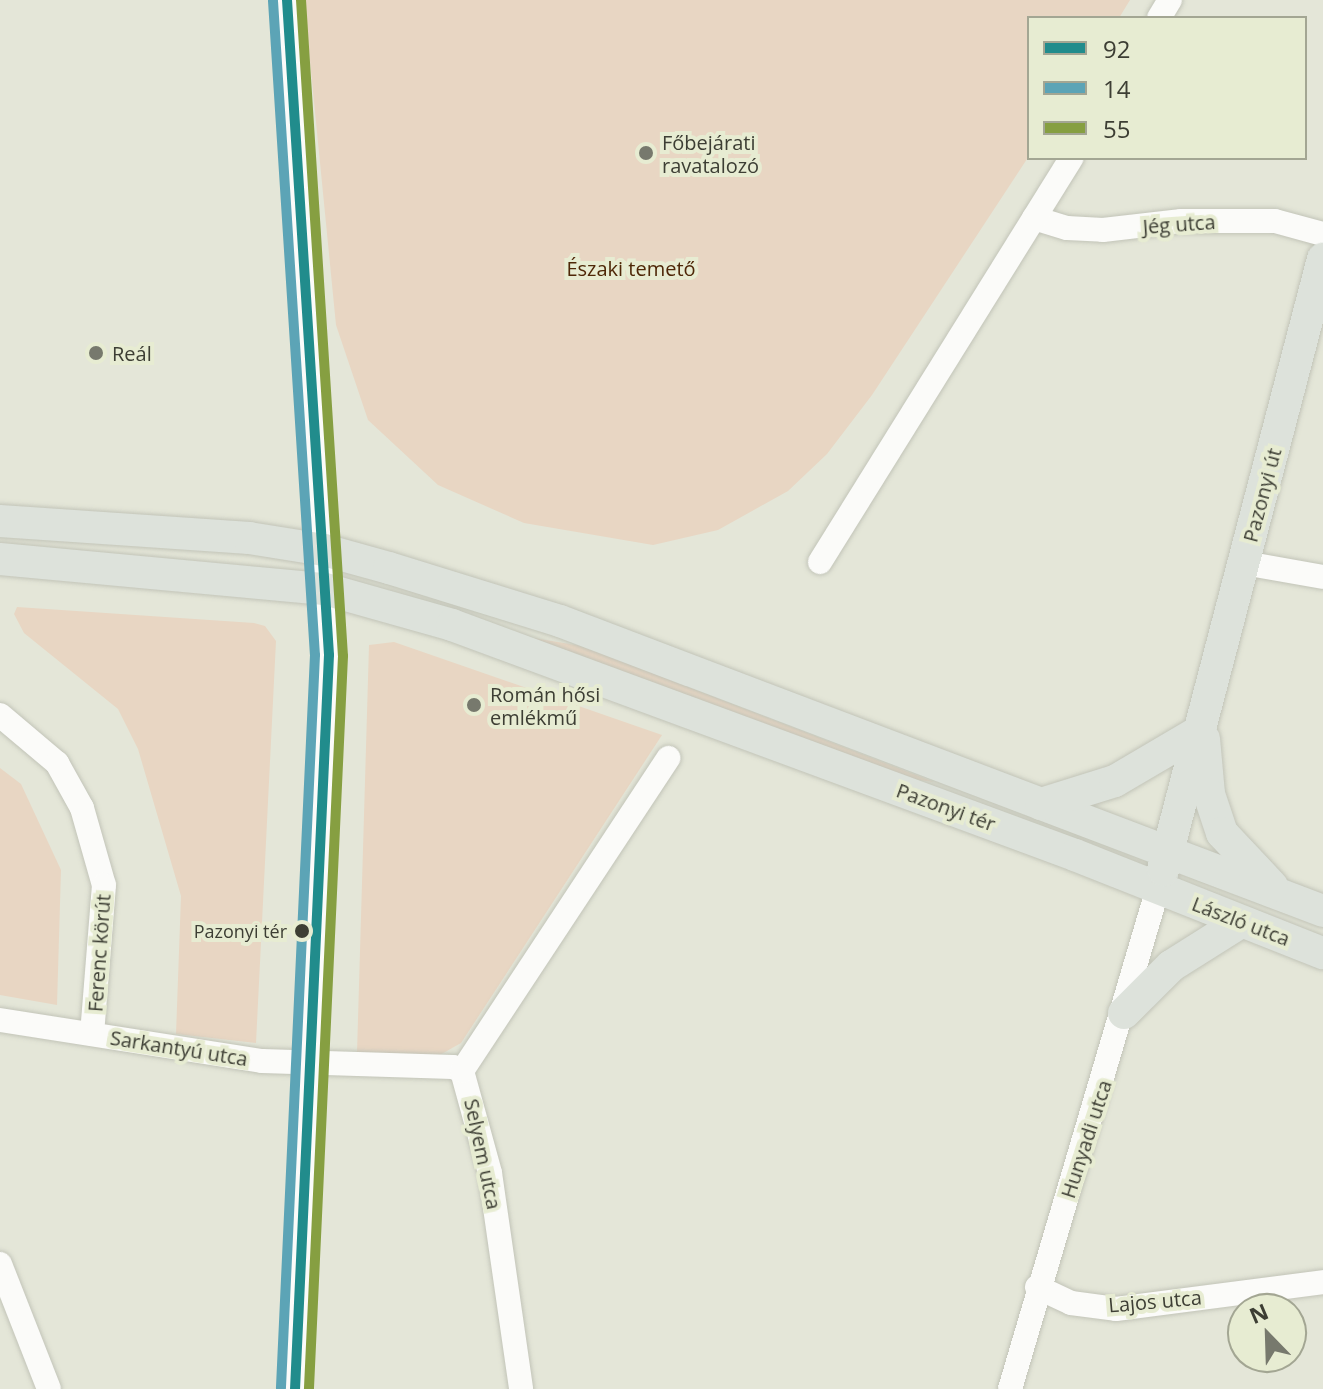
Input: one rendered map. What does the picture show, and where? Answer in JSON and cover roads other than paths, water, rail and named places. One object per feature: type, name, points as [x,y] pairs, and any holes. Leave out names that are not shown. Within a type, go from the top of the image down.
[{"type":"main road","name":"Pazonyi út","points":[[1201,728],[1323,259]]},
{"type":"main road","points":[[0,521],[249,538],[324,550]]},
{"type":"main road","name":"Pazonyi tér","points":[[324,550],[560,621],[1041,804]]},
{"type":"main road","points":[[0,559],[325,589]]},
{"type":"main road","name":"Pazonyi tér","points":[[325,589],[563,663],[1158,888]]},
{"type":"main road","points":[[1041,804],[1115,781],[1201,728]]},
{"type":"main road","points":[[1158,888],[1201,728]]},
{"type":"main road","points":[[1201,728],[1209,794],[1222,833],[1283,897]]},
{"type":"main road","points":[[1041,804],[1168,852]]},
{"type":"main road","name":"László utca","points":[[1168,852],[1323,911]]},
{"type":"main road","name":"László utca","points":[[1158,888],[1323,953]]},
{"type":"main road","points":[[1124,1013],[1171,966],[1241,922]]},
{"type":"street","points":[[287,0],[324,550],[329,672],[295,1389]]},
{"type":"street","points":[[820,562],[1070,160]]},
{"type":"street","name":"Jég utca","points":[[1034,218],[1067,228],[1103,230],[1181,221],[1275,221],[1323,234]]},
{"type":"street","points":[[1244,563],[1323,577]]},
{"type":"street","name":"Ferenc körút","points":[[0,715],[57,763],[82,808],[104,885],[92,1034]]},
{"type":"street","points":[[462,1071],[668,758]]},
{"type":"street","name":"Hunyadi utca","points":[[1010,1389],[1037,1287],[1124,1013],[1158,888]]},
{"type":"street","name":"Sarkantyú utca","points":[[0,1020],[311,1064]]},
{"type":"street","name":"Selyem utca","points":[[311,1064],[462,1071],[490,1173],[521,1389]]},
{"type":"street","points":[[0,1264],[49,1389]]},
{"type":"street","name":"Lajos utca","points":[[1037,1287],[1071,1303],[1116,1309],[1323,1282]]},
{"type":"place","name":"Főbejárati ravatalozó","points":[[646,153]]},
{"type":"place","name":"Reál","points":[[96,353]]},
{"type":"place","name":"Román hősi emlékmű","points":[[474,705]]},
{"type":"place","name":"Pazonyi tér","points":[[302,931]]},
{"type":"park label","name":"Északi temető","points":[[631,268]]}]
